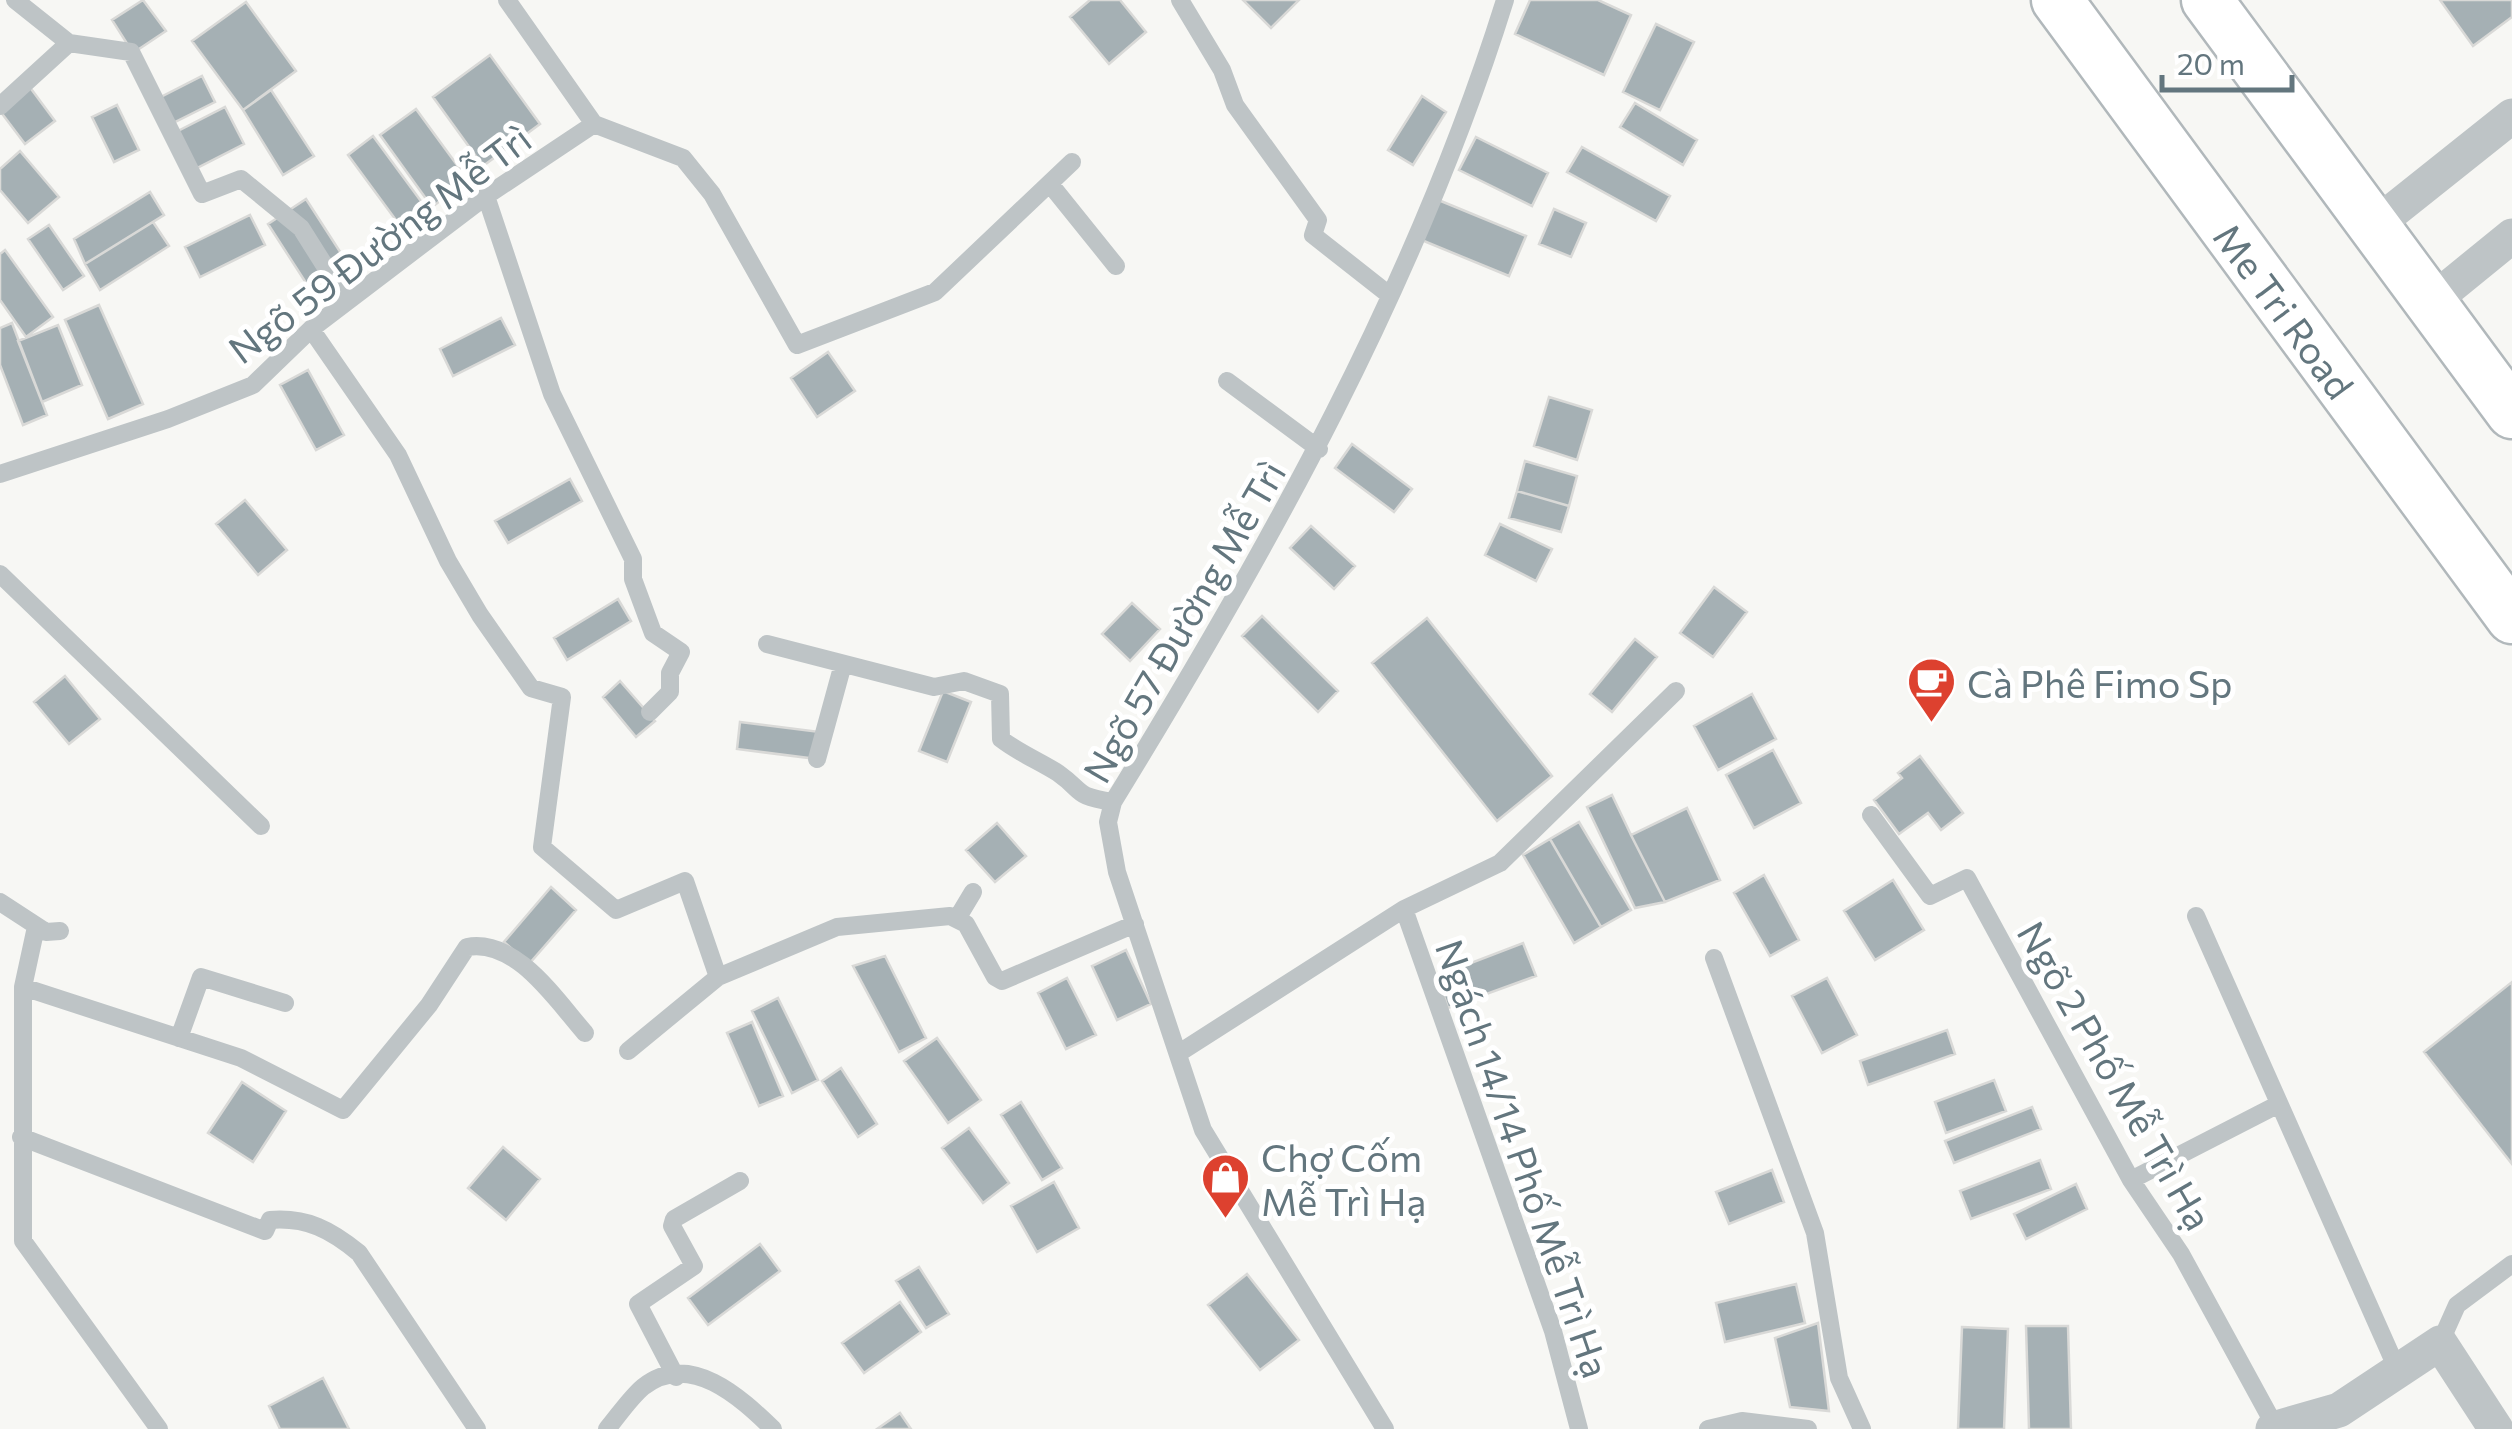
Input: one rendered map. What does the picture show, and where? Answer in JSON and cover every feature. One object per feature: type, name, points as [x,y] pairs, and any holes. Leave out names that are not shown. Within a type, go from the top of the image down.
[{"type":"main road","name":"Me Tri Road","points":[[2057,0],[2512,618]]},
{"type":"main road","points":[[2207,0],[2512,413]]},
{"type":"street","points":[[2374,226],[2512,116]]},
{"type":"street","points":[[2430,302],[2512,236]]},
{"type":"street","points":[[2274,1429],[2340,1410],[2440,1343],[2496,1429]]},
{"type":"lane","points":[[15,0],[69,43],[131,52],[202,194],[242,179],[302,228],[347,302]]},
{"type":"lane","points":[[507,0],[594,124],[683,158],[712,194],[798,345],[935,292],[1072,162]]},
{"type":"lane","points":[[1180,0],[1222,70],[1235,105],[1318,221],[1313,234],[1388,294]]},
{"type":"lane","name":"Ngõ 57 Đường Mễ Trì","points":[[1385,1429],[1204,1130],[1116,872],[1108,822],[1114,802],[1194,671],[1319,449],[1469,116],[1505,0]]},
{"type":"lane","points":[[0,106],[69,43]]},
{"type":"lane","name":"Ngõ 59 Đường Mễ Trì","points":[[0,474],[168,420],[253,385],[310,329],[486,196],[594,124]]},
{"type":"lane","points":[[1050,184],[1116,266]]},
{"type":"lane","points":[[486,196],[552,394],[634,559],[633,579],[653,634],[681,652],[670,672],[670,692],[650,712]]},
{"type":"lane","points":[[310,329],[398,455],[448,561],[480,615],[531,688],[562,697],[542,846],[616,910],[685,881],[718,977]]},
{"type":"lane","points":[[1227,382],[1319,449]]},
{"type":"lane","points":[[0,574],[261,826]]},
{"type":"lane","points":[[767,644],[934,687],[964,681],[1000,694],[1002,739],[1060,774],[1082,797],[1114,802]]},
{"type":"lane","points":[[817,759],[843,664]]},
{"type":"lane","points":[[1179,1053],[1404,909],[1500,862],[1676,691]]},
{"type":"lane","name":"Ngõ 2 Phố Mễ Trì Hạ","points":[[1871,815],[1930,896],[1967,878],[2131,1180],[2181,1254],[2274,1429]]},
{"type":"lane","points":[[958,917],[973,892]]},
{"type":"lane","points":[[0,902],[36,927],[60,932]]},
{"type":"lane","name":"Ngách 14/14 Phố Mễ Trì Hạ","points":[[1404,909],[1553,1331],[1579,1429]]},
{"type":"lane","points":[[2196,916],[2398,1371]]},
{"type":"lane","points":[[958,917],[1002,981],[1134,924]]},
{"type":"lane","points":[[628,1051],[718,977],[837,926],[958,917]]},
{"type":"lane","points":[[36,927],[23,987],[23,1241],[159,1429]]},
{"type":"lane","points":[[23,987],[241,1058],[342,1110],[429,1004],[463,951],[481,945],[504,953],[540,981],[584,1033]]},
{"type":"lane","points":[[1714,958],[1815,1233],[1839,1378],[1862,1429]]},
{"type":"lane","points":[[179,1038],[201,978],[285,1004]]},
{"type":"lane","points":[[2131,1180],[2279,1104]]},
{"type":"lane","points":[[21,1137],[265,1231],[270,1220],[292,1218],[317,1224],[338,1236],[359,1253],[476,1429]]},
{"type":"lane","points":[[676,1377],[638,1304],[694,1266],[672,1226],[674,1219],[740,1182]]},
{"type":"lane","points":[[2440,1343],[2457,1306],[2512,1264]]},
{"type":"lane","points":[[607,1429],[644,1386],[676,1377],[716,1381],[772,1429]]},
{"type":"lane","points":[[1708,1429],[1742,1421],[1808,1429]]},
{"type":"building","points":[[143,0],[166,31],[133,53],[112,20]]},
{"type":"building","points":[[1090,0],[1120,0],[1146,32],[1109,64],[1070,17]]},
{"type":"building","points":[[1243,0],[1299,0],[1271,28]]},
{"type":"building","points":[[1530,0],[1598,0],[1631,15],[1604,75],[1515,34]]},
{"type":"building","points":[[2440,0],[2512,0],[2512,17],[2473,46]]},
{"type":"building","points":[[246,2],[296,71],[243,110],[192,41]]},
{"type":"building","points":[[1656,24],[1694,42],[1660,110],[1623,92]]},
{"type":"building","points":[[490,55],[540,124],[483,166],[433,97]]},
{"type":"building","points":[[202,76],[215,102],[163,128],[151,102]]},
{"type":"building","points":[[26,82],[55,121],[25,144],[0,111]]},
{"type":"building","points":[[271,90],[314,156],[283,175],[243,110]]},
{"type":"building","points":[[1422,96],[1446,112],[1413,165],[1388,150]]},
{"type":"building","points":[[1635,103],[1697,140],[1683,165],[1620,127]]},
{"type":"building","points":[[117,105],[139,150],[114,162],[92,117]]},
{"type":"building","points":[[225,107],[244,144],[195,169],[176,132]]},
{"type":"building","points":[[416,109],[468,180],[432,207],[380,135]]},
{"type":"building","points":[[373,136],[426,208],[401,227],[348,155]]},
{"type":"building","points":[[1476,137],[1548,173],[1532,206],[1459,170]]},
{"type":"building","points":[[1582,147],[1670,196],[1656,221],[1567,172]]},
{"type":"building","points":[[20,151],[59,197],[28,223],[0,190],[0,169]]},
{"type":"building","points":[[150,192],[164,215],[85,264],[74,239]]},
{"type":"building","points":[[306,199],[346,261],[308,286],[268,224]]},
{"type":"building","points":[[1436,199],[1526,236],[1509,276],[1419,239]]},
{"type":"building","points":[[1554,209],[1586,223],[1571,257],[1539,244]]},
{"type":"building","points":[[250,215],[265,245],[200,277],[185,247]]},
{"type":"building","points":[[153,222],[169,246],[100,290],[85,264]]},
{"type":"building","points":[[49,225],[84,276],[63,290],[28,239]]},
{"type":"building","points":[[5,250],[53,317],[26,337],[0,300],[0,254]]},
{"type":"building","points":[[99,305],[143,404],[108,419],[65,320]]},
{"type":"building","points":[[501,318],[515,345],[453,376],[440,349]]},
{"type":"building","points":[[12,323],[47,415],[23,425],[0,365],[0,328]]},
{"type":"building","points":[[58,325],[82,385],[42,402],[18,341]]},
{"type":"building","points":[[828,352],[855,391],[817,417],[791,378]]},
{"type":"building","points":[[308,370],[344,435],[316,450],[280,385]]},
{"type":"building","points":[[1549,397],[1592,410],[1577,460],[1534,446]]},
{"type":"building","points":[[1352,444],[1412,489],[1394,512],[1335,468]]},
{"type":"building","points":[[1525,461],[1577,476],[1569,506],[1517,491]]},
{"type":"building","points":[[570,479],[582,501],[508,543],[495,521]]},
{"type":"building","points":[[1517,491],[1569,506],[1561,532],[1509,518]]},
{"type":"building","points":[[245,500],[287,550],[258,575],[216,524]]},
{"type":"building","points":[[1500,524],[1552,549],[1536,581],[1485,555]]},
{"type":"building","points":[[1311,526],[1355,566],[1334,589],[1290,548]]},
{"type":"building","points":[[1714,587],[1747,612],[1713,657],[1680,633]]},
{"type":"building","points":[[618,599],[631,621],[567,660],[554,638]]},
{"type":"building","points":[[1132,603],[1160,629],[1130,661],[1102,634]]},
{"type":"building","points":[[1262,616],[1338,691],[1318,712],[1242,636]]},
{"type":"building","points":[[1427,618],[1552,776],[1497,821],[1372,663]]},
{"type":"building","points":[[1635,639],[1657,657],[1612,712],[1590,694]]},
{"type":"building","points":[[65,676],[100,719],[69,744],[34,702]]},
{"type":"building","points":[[620,681],[655,721],[636,737],[603,697]]},
{"type":"building","points":[[943,691],[971,702],[947,762],[919,751]]},
{"type":"building","points":[[1752,694],[1776,739],[1718,770],[1694,726]]},
{"type":"building","points":[[740,722],[820,732],[817,759],[737,749]]},
{"type":"building","points":[[1773,750],[1801,803],[1754,828],[1726,775]]},
{"type":"building","points":[[1920,756],[1963,813],[1941,830],[1928,813],[1899,834],[1874,800],[1902,778],[1898,773]]},
{"type":"building","points":[[1612,795],[1665,902],[1635,908],[1587,807]]},
{"type":"building","points":[[1687,808],[1720,880],[1665,902],[1631,835]]},
{"type":"building","points":[[1579,822],[1631,910],[1601,927],[1550,839]]},
{"type":"building","points":[[997,823],[1026,856],[995,882],[966,850]]},
{"type":"building","points":[[1550,839],[1601,927],[1574,943],[1523,855]]},
{"type":"building","points":[[1764,875],[1799,940],[1770,956],[1734,893]]},
{"type":"building","points":[[1893,880],[1924,930],[1875,960],[1844,911]]},
{"type":"building","points":[[551,887],[576,910],[529,964],[504,942]]},
{"type":"building","points":[[1523,943],[1536,976],[1448,1008],[1437,976]]},
{"type":"building","points":[[1126,950],[1151,1004],[1117,1020],[1092,966]]},
{"type":"building","points":[[885,956],[926,1038],[899,1052],[853,966]]},
{"type":"building","points":[[1067,978],[1096,1035],[1066,1049],[1038,993]]},
{"type":"building","points":[[1827,978],[1857,1035],[1822,1053],[1792,996]]},
{"type":"building","points":[[2512,982],[2512,1164],[2424,1052]]},
{"type":"building","points":[[778,998],[818,1080],[792,1093],[752,1011]]},
{"type":"building","points":[[752,1022],[783,1096],[759,1106],[727,1033]]},
{"type":"building","points":[[1947,1030],[1955,1054],[1868,1085],[1860,1061]]},
{"type":"building","points":[[937,1038],[981,1100],[948,1123],[904,1061]]},
{"type":"building","points":[[841,1068],[877,1124],[858,1137],[822,1081]]},
{"type":"building","points":[[1994,1080],[2006,1111],[1946,1133],[1935,1102]]},
{"type":"building","points":[[242,1082],[286,1111],[253,1162],[208,1133]]},
{"type":"building","points":[[1021,1102],[1062,1168],[1042,1180],[1001,1115]]},
{"type":"building","points":[[2032,1107],[2041,1129],[1954,1163],[1945,1141]]},
{"type":"building","points":[[969,1128],[1009,1183],[983,1203],[942,1148]]},
{"type":"building","points":[[503,1147],[540,1179],[506,1220],[468,1188]]},
{"type":"building","points":[[2040,1160],[2051,1189],[1971,1219],[1960,1191]]},
{"type":"building","points":[[1772,1170],[1784,1202],[1729,1224],[1716,1192]]},
{"type":"building","points":[[1054,1182],[1079,1228],[1037,1252],[1011,1206]]},
{"type":"building","points":[[2076,1184],[2087,1209],[2026,1239],[2014,1214]]},
{"type":"building","points":[[760,1244],[780,1271],[708,1325],[688,1298]]},
{"type":"building","points":[[919,1267],[949,1314],[926,1328],[896,1281]]},
{"type":"building","points":[[1247,1274],[1299,1340],[1260,1370],[1208,1305]]},
{"type":"building","points":[[1796,1284],[1805,1323],[1725,1342],[1716,1303]]},
{"type":"building","points":[[900,1302],[921,1332],[864,1373],[842,1343]]},
{"type":"building","points":[[1818,1323],[1829,1411],[1790,1407],[1775,1338]]},
{"type":"building","points":[[2026,1326],[2068,1326],[2071,1429],[2029,1429]]},
{"type":"building","points":[[1962,1327],[2008,1329],[2004,1429],[1958,1429]]},
{"type":"building","points":[[323,1378],[349,1429],[280,1429],[269,1406]]},
{"type":"building","points":[[900,1413],[911,1429],[877,1429]]},
{"type":"place","name":"Cà Phê Fimo Sp","points":[[1932,724]]},
{"type":"place","name":"Chợ Cốm Mễ Trì Hạ","points":[[1226,1220]]}]
